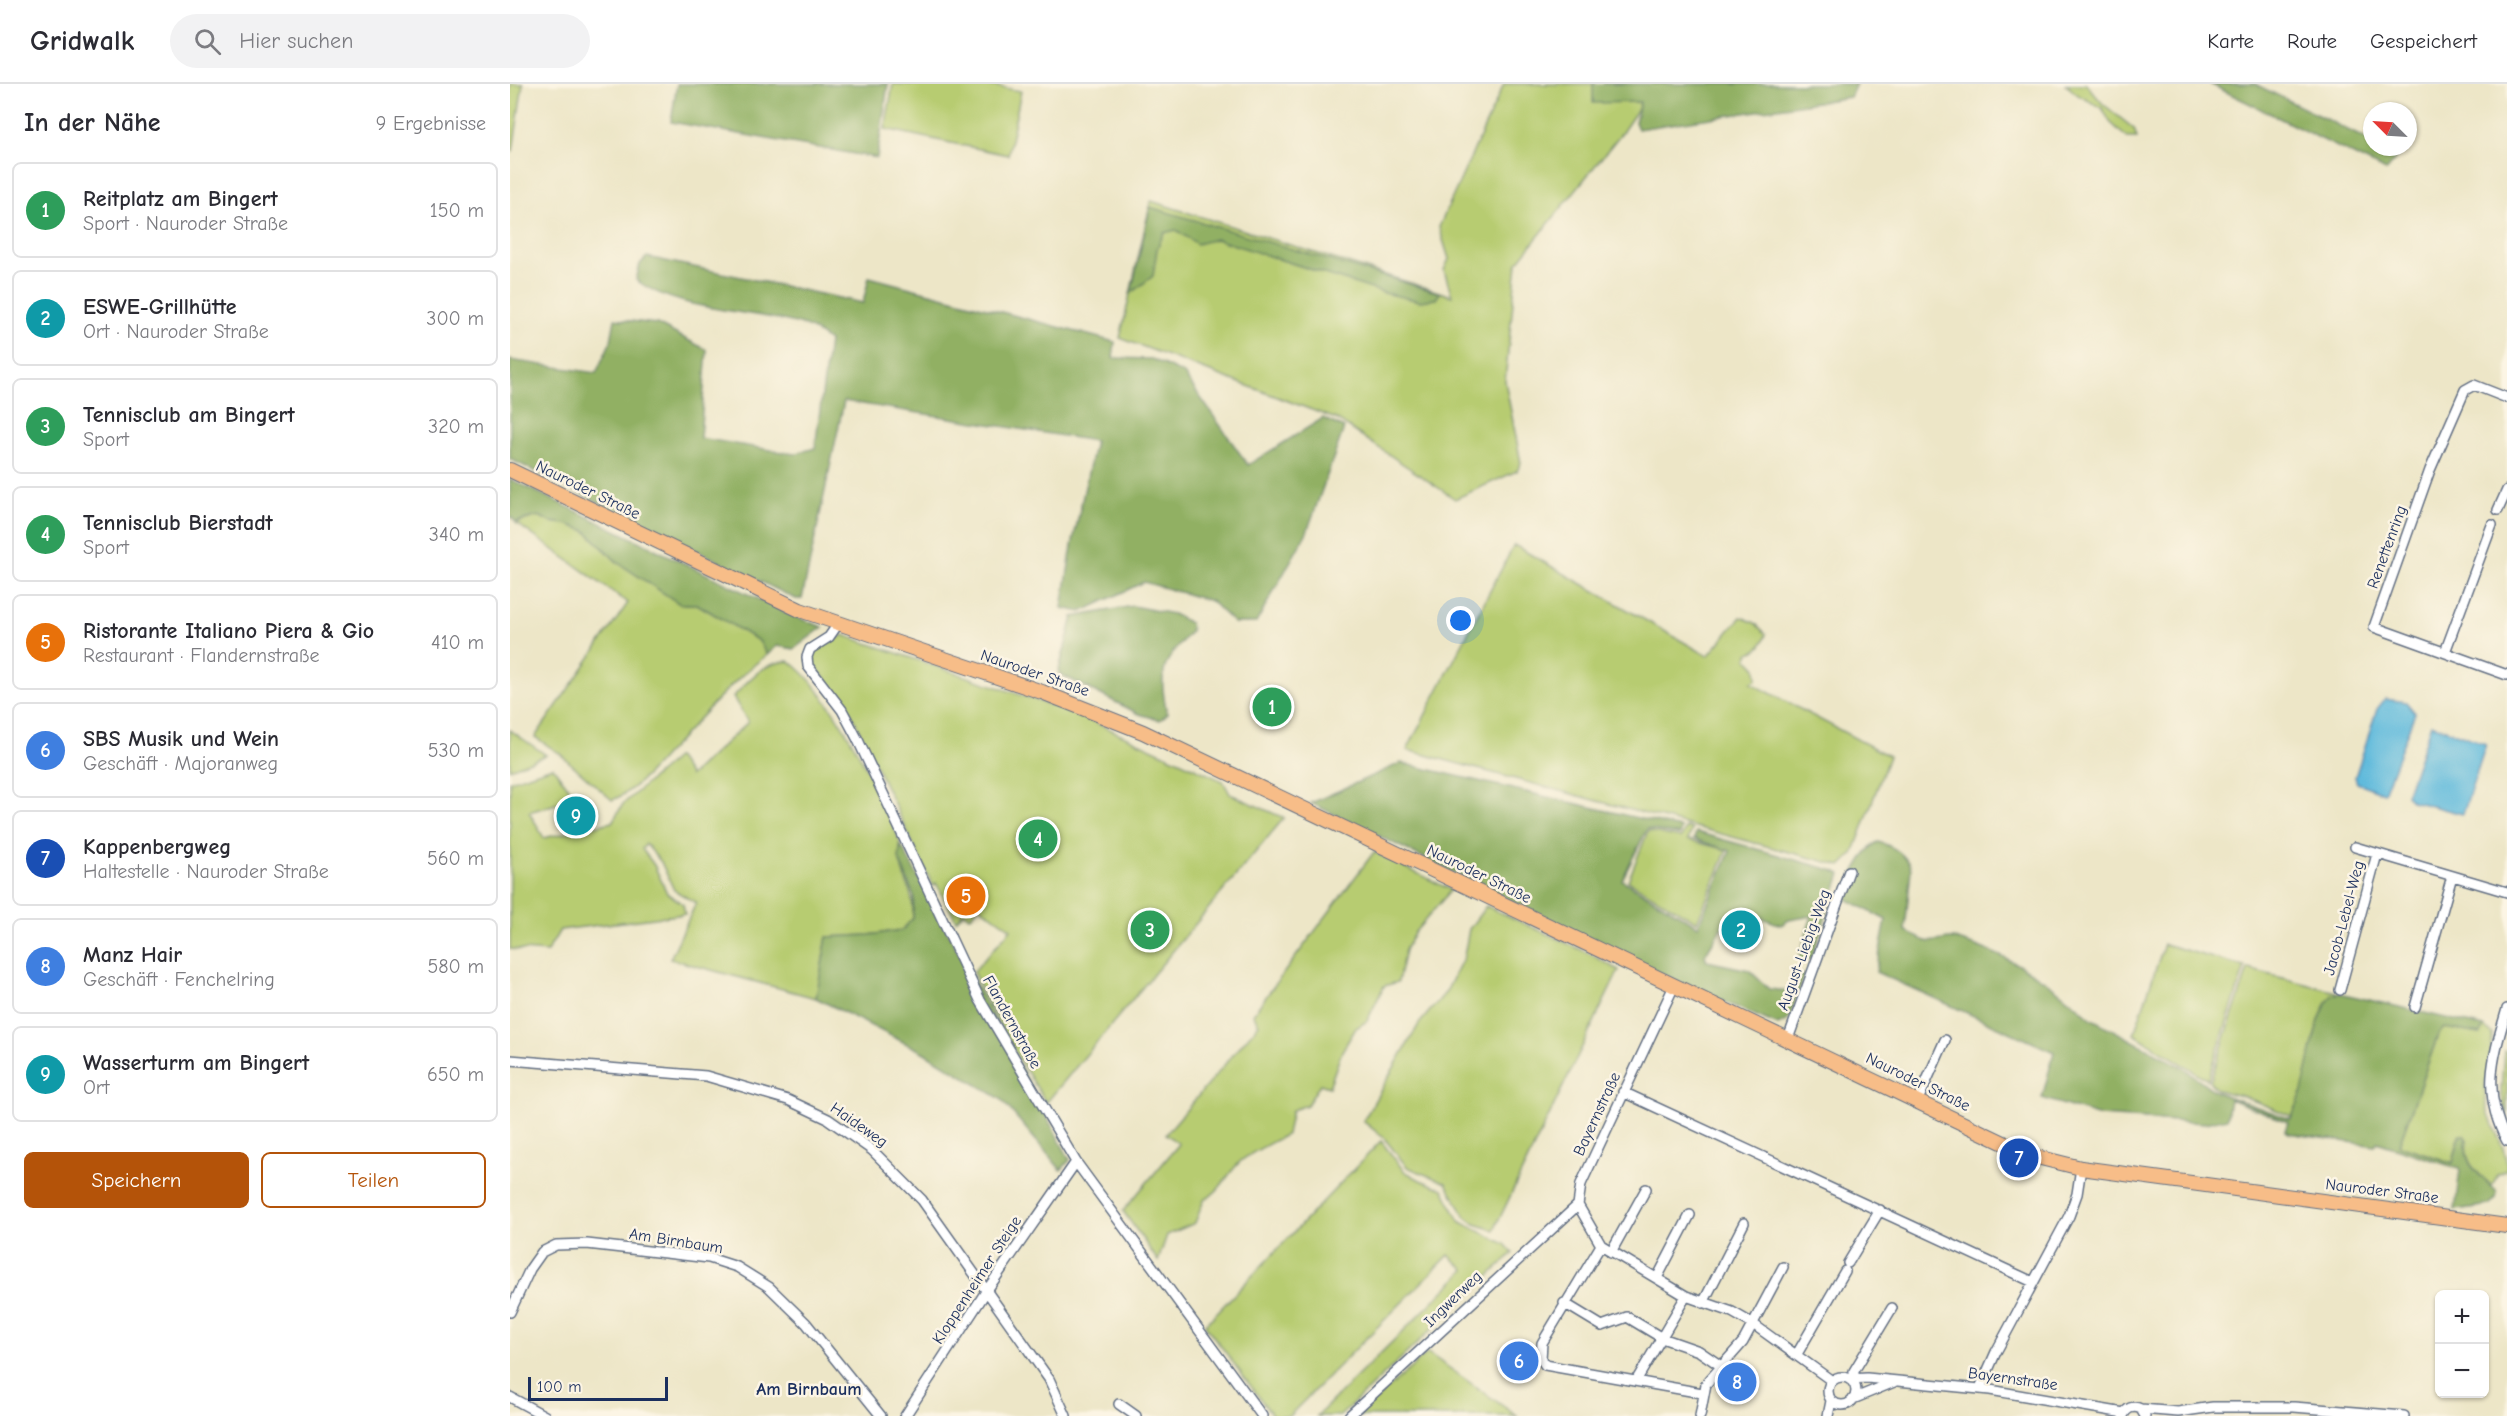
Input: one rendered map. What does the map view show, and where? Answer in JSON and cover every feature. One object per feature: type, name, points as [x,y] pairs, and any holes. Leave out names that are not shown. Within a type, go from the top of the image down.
[{"type":"main road","name":"Nauroder Straße","points":[[510,470],[769,596],[838,624],[1042,692],[1143,732],[2029,1155],[2081,1168],[2457,1217],[2507,1226]]},
{"type":"main road","name":"Nauroder Straße","points":[[2457,1217],[2507,1216]]},
{"type":"street","name":"Renettenring","points":[[2507,398],[2474,385],[2465,390],[2430,470],[2374,627],[2507,675]]},
{"type":"street","points":[[2499,510],[2507,490]]},
{"type":"street","points":[[2445,652],[2492,525]]},
{"type":"street","name":"Flandernstraße","points":[[838,624],[829,637],[810,649],[807,657],[808,666],[842,710],[980,1000],[1076,1162],[1262,1416]]},
{"type":"street","points":[[2355,847],[2507,892]]},
{"type":"street","name":"Jacob-Lebel-Weg","points":[[2340,990],[2377,854]]},
{"type":"street","name":"August-Liebig-Weg","points":[[1788,1038],[1849,872]]},
{"type":"street","points":[[2415,1007],[2452,876]]},
{"type":"street","name":"Bayernstraße","points":[[1578,1205],[1581,1184],[1674,986]]},
{"type":"street","points":[[2507,1009],[2495,1048],[2490,1077],[2496,1116],[2507,1141]]},
{"type":"street","points":[[1917,1100],[1945,1040]]},
{"type":"street","name":"Haideweg","points":[[510,1060],[706,1076],[788,1100],[828,1119],[872,1150],[922,1200],[1049,1379],[1066,1416]]},
{"type":"street","points":[[1623,1092],[2033,1282]]},
{"type":"street","name":"Kloppenheimer Steige","points":[[905,1416],[987,1290],[1076,1162]]},
{"type":"street","points":[[1980,1388],[1996,1352],[2069,1216],[2077,1194],[2081,1168]]},
{"type":"street","points":[[1611,1252],[1646,1189]]},
{"type":"street","points":[[1578,1205],[1601,1245],[1611,1252],[1686,1296],[1732,1312],[1753,1324],[1832,1381]]},
{"type":"street","name":"Ingwerweg","points":[[1349,1416],[1425,1347],[1508,1266],[1578,1205]]},
{"type":"street","points":[[1797,1354],[1880,1210]]},
{"type":"street","points":[[1657,1278],[1690,1215]]},
{"type":"street","points":[[1703,1303],[1744,1223]]},
{"type":"street","name":"Am Birnbaum","points":[[510,1312],[530,1269],[542,1252],[556,1245],[588,1244],[709,1258],[737,1267],[769,1287],[806,1323],[881,1416]]},
{"type":"street","points":[[1601,1245],[1542,1343],[1541,1359],[1545,1365],[1702,1394]]},
{"type":"street","points":[[1700,1416],[1702,1394],[1706,1384],[1737,1351],[1784,1267]]},
{"type":"street","points":[[1636,1381],[1686,1296]]},
{"type":"street","points":[[1564,1303],[1602,1326],[1627,1317],[1662,1338],[1699,1351],[1721,1366]]},
{"type":"street","points":[[1832,1401],[1843,1405],[1853,1399],[1855,1390],[1851,1378],[1854,1371],[1892,1308]]},
{"type":"street","points":[[1828,1416],[1832,1401],[1828,1388],[1832,1381],[1840,1377],[1851,1378]]},
{"type":"street","name":"Bayernstraße","points":[[1851,1378],[1980,1388],[2123,1415]]},
{"type":"street","name":"Bayernstraße","points":[[1853,1399],[1896,1381]]},
{"type":"street","points":[[510,1397],[545,1416]]},
{"type":"street","points":[[1119,1404],[1136,1416]]},
{"type":"street","points":[[2123,1415],[2130,1408],[2143,1413],[2178,1412],[2213,1407],[2294,1407],[2404,1416]]},
{"type":"street","points":[[2167,1416],[2178,1412]]},
{"type":"green space","points":[[510,84],[523,84],[513,151],[510,150]]},
{"type":"green space","points":[[677,84],[888,84],[877,158],[671,122]]},
{"type":"green space","points":[[893,84],[983,84],[1021,91],[1008,155],[885,129]]},
{"type":"green space","points":[[1504,84],[1627,84],[1644,100],[1623,131],[1517,263],[1505,381],[1521,463],[1517,471],[1455,499],[1336,419],[1120,338],[1151,201],[1452,296],[1444,270],[1449,259],[1439,227]]},
{"type":"green space","points":[[1593,84],[1856,84],[1850,97],[1638,129],[1635,122],[1640,102],[1593,103]]},
{"type":"green space","points":[[2065,84],[2086,84],[2103,104],[2134,129],[2137,138],[2127,138],[2110,122],[2102,108],[2078,95]]},
{"type":"green space","points":[[2210,84],[2255,84],[2363,138],[2363,156],[2398,156],[2386,171]]},
{"type":"green space","points":[[1150,207],[1440,293],[1436,299],[1420,301],[1384,293],[1216,239],[1197,244],[1176,230],[1164,233],[1157,249],[1153,276],[1131,293]]},
{"type":"green space","points":[[647,257],[863,303],[869,277],[1115,342],[1113,358],[1152,359],[1184,374],[1248,465],[1323,418],[1344,428],[1307,532],[1256,623],[1234,623],[1211,601],[1144,582],[1081,612],[1062,608],[1072,546],[1095,441],[844,401],[802,599],[796,599],[510,459],[510,360],[596,373],[611,341],[615,319],[657,324],[707,350],[700,438],[794,454],[815,448],[829,341],[805,326],[785,320],[695,305],[654,291],[636,280],[640,264]]},
{"type":"green space","points":[[510,479],[793,616],[823,627],[794,649],[777,646],[767,655],[759,641],[697,604],[680,604],[617,562],[586,531],[566,524],[550,522],[539,516],[516,522],[510,516]]},
{"type":"green space","points":[[539,516],[550,522],[566,524],[586,531],[617,562],[680,604],[697,604],[759,641],[767,655],[728,689],[642,779],[628,792],[612,800],[559,753],[535,737],[628,603],[516,523]]},
{"type":"green space","points":[[1514,545],[1708,656],[1741,617],[1755,623],[1766,634],[1760,647],[1749,653],[1747,658],[1756,668],[1757,679],[1751,683],[1889,756],[1853,854],[1841,866],[1407,750]]},
{"type":"green space","points":[[1133,606],[1173,614],[1190,623],[1191,631],[1174,651],[1165,668],[1163,687],[1167,714],[1160,720],[1139,714],[1058,673],[1073,617]]},
{"type":"green space","points":[[843,635],[1077,714],[1223,781],[1230,794],[1284,818],[1046,1103],[1009,1042],[973,972],[1011,929],[979,906],[970,917],[964,912],[956,920],[936,883],[933,886],[850,711],[815,666],[812,657],[815,651]]},
{"type":"green space","points":[[789,661],[821,694],[854,744],[882,799],[900,843],[899,859],[911,894],[913,918],[903,930],[869,935],[827,937],[816,998],[670,959],[696,903],[674,890],[661,862],[646,844],[642,849],[654,865],[667,893],[683,904],[685,914],[560,930],[547,952],[510,949],[510,781],[553,767],[576,798],[529,812],[544,838],[612,822],[623,804],[677,757],[690,776],[748,722],[733,697],[764,668]]},
{"type":"green space","points":[[510,730],[546,755],[510,769]]},
{"type":"green space","points":[[1401,763],[1681,828],[1679,835],[1647,829],[1622,880],[1698,926],[1730,851],[1694,839],[1696,832],[1841,874],[1811,959],[1802,960],[1799,957],[1812,916],[1789,920],[1781,925],[1740,910],[1720,930],[1705,955],[1707,961],[1749,970],[1769,989],[1788,991],[1796,975],[1804,975],[1788,1020],[1778,1025],[1685,985],[1311,803]]},
{"type":"green space","points":[[1686,827],[1692,829],[1688,840],[1727,850],[1697,922],[1628,881],[1648,831],[1681,838]]},
{"type":"green space","points":[[1878,842],[1899,852],[1911,869],[1905,930],[1926,941],[1958,940],[2014,962],[2046,982],[2092,1019],[2182,1067],[2216,1092],[2290,1119],[2303,1089],[2318,1024],[2332,995],[2340,993],[2484,1027],[2481,1034],[2444,1028],[2438,1035],[2399,1145],[2453,1163],[2460,1135],[2464,1135],[2467,1140],[2467,1157],[2470,1164],[2497,1192],[2496,1198],[2489,1205],[2455,1210],[2460,1169],[2377,1142],[2375,1146],[2288,1133],[2285,1131],[2288,1122],[2230,1099],[2227,1118],[2205,1123],[2100,1116],[2042,1098],[2054,1052],[1876,972],[1886,920],[1848,900],[1845,895],[1858,866],[1868,850]]},
{"type":"green space","points":[[901,845],[1070,1160],[1061,1170],[1001,1099],[923,1052],[816,998],[827,937],[869,935],[902,930],[913,918],[914,897],[899,859]]},
{"type":"green space","points":[[1374,852],[1451,890],[1415,932],[1405,950],[1398,982],[1384,986],[1367,1021],[1356,1028],[1342,1051],[1329,1087],[1320,1084],[1307,1105],[1292,1110],[1287,1134],[1237,1165],[1215,1192],[1204,1200],[1195,1223],[1167,1235],[1158,1261],[1123,1211],[1179,1144],[1166,1134],[1259,1024],[1253,1014]]},
{"type":"green space","points":[[1486,906],[1586,952],[1619,970],[1494,1230],[1475,1224],[1465,1216],[1446,1183],[1407,1167],[1384,1138],[1363,1121],[1419,1024],[1446,992],[1464,956],[1469,929]]},
{"type":"green space","points":[[2164,944],[2245,967],[2208,1080],[2134,1034]]},
{"type":"green space","points":[[2248,969],[2340,993],[2331,999],[2318,1024],[2300,1100],[2291,1116],[2245,1097],[2217,1090],[2210,1082]]},
{"type":"green space","points":[[2484,1027],[2492,1034],[2485,1086],[2486,1104],[2504,1152],[2507,1169],[2497,1175],[2492,1186],[2472,1166],[2467,1155],[2467,1140],[2459,1135],[2453,1163],[2399,1145],[2438,1035],[2444,1028],[2480,1034]]},
{"type":"green space","points":[[2504,1051],[2507,1052],[2507,1121],[2501,1091]]},
{"type":"green space","points":[[1381,1141],[1404,1171],[1443,1189],[1459,1221],[1505,1244],[1513,1253],[1340,1416],[1317,1416],[1465,1270],[1449,1255],[1289,1416],[1273,1416],[1205,1325]]},
{"type":"green space","points":[[1428,1353],[1517,1416],[1358,1416]]},
{"type":"water","points":[[2385,699],[2406,702],[2415,713],[2384,793],[2357,783],[2355,777],[2377,709]]},
{"type":"water","points":[[2431,724],[2486,744],[2463,814],[2412,801],[2406,795]]},
{"type":"place","name":"Reitplatz am Bingert","points":[[1272,707]]},
{"type":"place","name":"Wasserturm am Bingert","points":[[576,816]]},
{"type":"place","name":"Tennisclub Bierstadt","points":[[1038,839]]},
{"type":"place","name":"Ristorante Italiano Piera & Gio","points":[[966,896]]},
{"type":"place","name":"Tennisclub am Bingert","points":[[1150,930]]},
{"type":"place","name":"ESWE-Grillhütte","points":[[1741,930]]},
{"type":"place","name":"Kappenbergweg","points":[[2019,1158]]},
{"type":"place","name":"SBS Musik und Wein","points":[[1519,1361]]},
{"type":"place","name":"Manz Hair","points":[[1737,1382]]},
{"type":"district","name":"Am Birnbaum","points":[[809,1389]]}]
